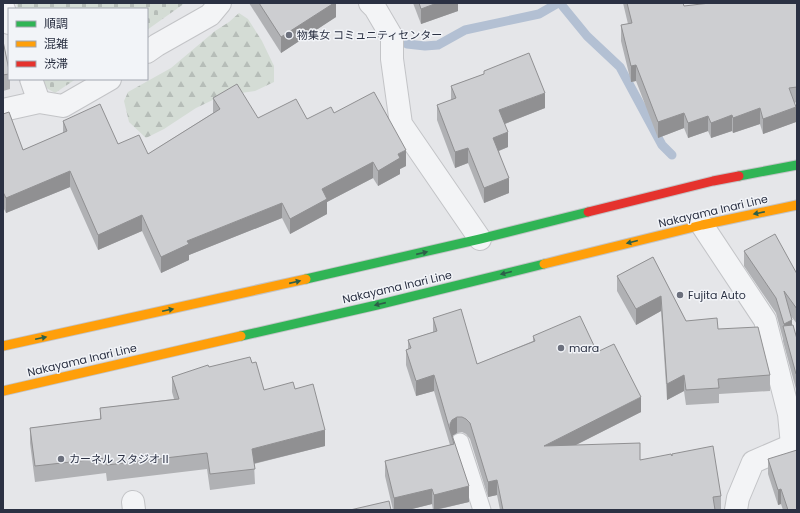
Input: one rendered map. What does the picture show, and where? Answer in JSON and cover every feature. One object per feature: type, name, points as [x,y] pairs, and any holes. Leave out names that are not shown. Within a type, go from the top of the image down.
[{"type":"main road","points":[[3,346],[238,295],[480,239],[713,181],[797,165]]},
{"type":"main road","name":"Nakayama Inari Line","points":[[3,391],[377,305],[702,225],[797,205]]},
{"type":"street","points":[[148,51],[210,15],[220,3]]},
{"type":"street","points":[[370,3],[376,8],[392,37],[392,59],[402,124],[480,239]]},
{"type":"street","points":[[3,7],[8,20]]},
{"type":"street","points":[[31,80],[40,102]]},
{"type":"street","points":[[3,110],[40,102],[63,106],[108,80]]},
{"type":"street","points":[[702,225],[765,320],[789,414],[794,444],[753,462],[738,498],[736,510]]},
{"type":"lane","points":[[460,442],[482,510]]},
{"type":"green space","points":[[16,3],[185,3],[148,29],[148,8],[18,8]]},
{"type":"green space","points":[[239,13],[248,19],[262,41],[274,66],[274,82],[255,91],[221,96],[196,108],[164,129],[146,138],[129,122],[124,101],[128,92],[171,68]]},
{"type":"green space","points":[[41,80],[74,80],[55,93],[43,86]]},
{"type":"building","points":[[259,3],[334,3],[281,37]]},
{"type":"building","points":[[419,3],[437,3],[421,9]]},
{"type":"building","points":[[627,3],[683,3],[684,6],[710,3],[797,3],[797,87],[789,88],[796,107],[763,119],[760,108],[733,118],[732,115],[711,123],[708,116],[688,123],[684,113],[658,122],[636,65],[631,66],[621,25],[632,23]]},
{"type":"building","points":[[3,41],[8,65],[8,74],[3,75]]},
{"type":"building","points":[[529,53],[545,93],[499,110],[508,132],[493,138],[509,178],[484,188],[468,148],[455,152],[437,105],[456,98],[451,86],[484,74],[484,71]]},
{"type":"building","points":[[237,84],[258,118],[296,99],[307,119],[331,107],[334,113],[374,92],[406,150],[398,154],[400,158],[378,171],[373,162],[322,189],[327,199],[290,219],[282,203],[187,241],[189,244],[161,257],[142,215],[98,235],[70,171],[6,198],[3,192],[3,114],[9,112],[23,150],[67,131],[63,121],[100,104],[118,144],[139,135],[148,154],[220,109],[213,98]]},
{"type":"building","points":[[775,234],[797,274],[797,309],[784,291],[792,320],[784,324],[776,298],[744,251]]},
{"type":"building","points":[[653,257],[686,321],[717,318],[718,329],[758,327],[770,375],[718,379],[719,388],[686,390],[684,375],[667,384],[661,296],[636,309],[617,276]]},
{"type":"building","points":[[461,309],[477,364],[535,341],[533,336],[580,316],[597,352],[614,344],[641,397],[544,446],[640,443],[640,460],[671,454],[672,456],[672,454],[713,446],[721,496],[713,497],[715,510],[503,510],[497,480],[488,482],[470,423],[462,417],[457,417],[452,420],[450,429],[469,486],[434,495],[432,489],[394,498],[385,461],[454,444],[434,375],[416,381],[406,350],[411,348],[408,340],[437,331],[433,318]]},
{"type":"building","points":[[793,325],[797,339],[797,374],[783,326]]},
{"type":"building","points":[[250,357],[252,363],[256,362],[264,390],[293,382],[295,389],[313,384],[325,430],[252,449],[255,469],[210,474],[207,453],[107,465],[106,458],[35,466],[30,428],[101,419],[100,408],[179,399],[172,377],[208,365],[209,367]]},
{"type":"building","points":[[797,450],[797,510],[788,510],[781,489],[778,490],[768,459]]},
{"type":"building","points":[[389,501],[391,510],[350,510]]},
{"type":"waterway","points":[[407,44],[425,46],[438,45],[465,30],[539,14],[558,3]]},
{"type":"waterway","points":[[560,3],[587,36],[620,67],[662,145],[672,155]]},
{"type":"traffic: fast","points":[[739,176],[797,165]]},
{"type":"traffic: fast","points":[[306,279],[480,239],[588,212]]},
{"type":"traffic: fast","points":[[241,336],[377,305],[544,264]]},
{"type":"traffic: slow","points":[[544,264],[702,225],[797,205]]},
{"type":"traffic: slow","points":[[3,346],[306,279]]},
{"type":"traffic: slow","points":[[3,391],[241,336]]},
{"type":"traffic: jam","points":[[588,212],[739,176]]},
{"type":"place","name":"物集女 コミュニティセンター","points":[[289,35]]},
{"type":"place","name":"Fujita Auto","points":[[680,295]]},
{"type":"place","name":"mara","points":[[561,348]]},
{"type":"place","name":"カーネル スタジオⅡ","points":[[61,459]]}]
